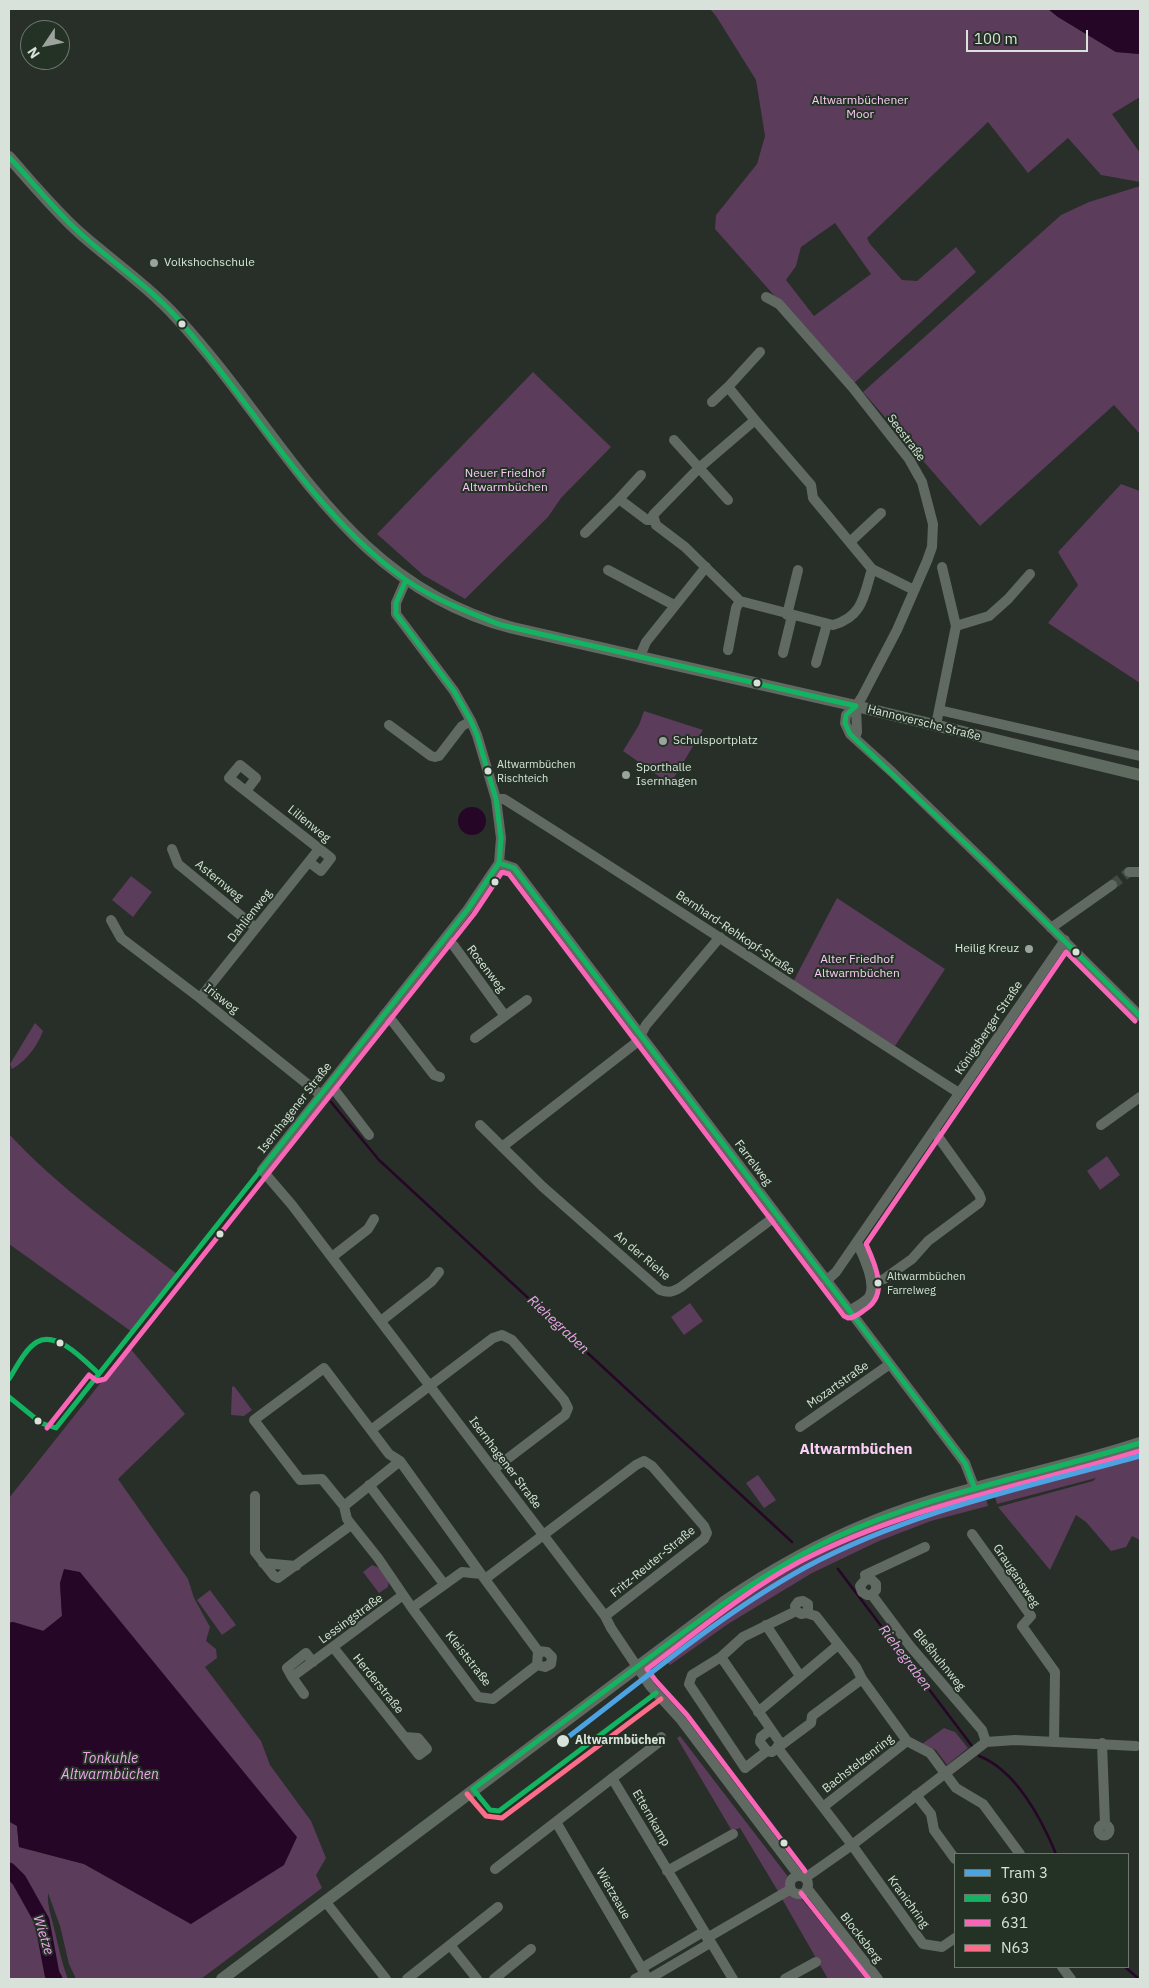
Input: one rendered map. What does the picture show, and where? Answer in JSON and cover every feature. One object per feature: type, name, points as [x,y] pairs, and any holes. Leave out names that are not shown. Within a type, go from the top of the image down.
[{"type":"main road","name":"Hannoversche Straße","points":[[9,157],[80,233],[152,293],[176,316],[198,341],[318,497],[360,543],[406,580],[446,603],[501,625],[856,706],[1140,775]]},
{"type":"main road","points":[[222,1979],[472,1790],[760,1577],[796,1556],[874,1521],[975,1489],[1074,1463],[1140,1443]]},
{"type":"street","name":"Seestraße","points":[[766,297],[779,304],[853,388],[909,459],[922,482],[933,524],[932,547],[914,590],[897,630],[856,706]]},
{"type":"street","points":[[712,402],[760,352]]},
{"type":"street","points":[[728,387],[811,485],[813,498],[872,569],[914,590]]},
{"type":"street","points":[[754,420],[699,468],[653,515],[656,525],[706,566],[740,601],[827,624],[840,623],[860,608],[872,569]]},
{"type":"street","points":[[674,440],[728,500]]},
{"type":"street","points":[[585,533],[620,499],[641,475]]},
{"type":"street","points":[[620,499],[647,520],[653,520]]},
{"type":"street","points":[[850,542],[881,513]]},
{"type":"street","points":[[640,656],[646,642],[706,566]]},
{"type":"street","points":[[936,725],[956,626],[942,568]]},
{"type":"street","points":[[608,570],[674,605]]},
{"type":"street","points":[[783,652],[798,570]]},
{"type":"street","points":[[956,626],[989,616],[1008,599],[1030,574]]},
{"type":"street","name":"Isernhagener Straße","points":[[406,580],[396,603],[396,614],[454,692],[471,721],[496,799],[501,838],[499,863],[488,882],[445,938],[262,1170],[275,1182],[431,1385],[605,1616],[637,1667]]},
{"type":"street","points":[[728,650],[736,608],[740,601]]},
{"type":"street","points":[[816,663],[827,624]]},
{"type":"street","points":[[856,706],[857,732],[855,738],[1065,940],[1140,1016]]},
{"type":"street","name":"Hannoversche Straße","points":[[939,710],[1140,756]]},
{"type":"street","points":[[389,726],[435,758],[439,756],[462,726],[471,721]]},
{"type":"street","name":"Lilienweg","points":[[246,791],[331,858],[321,871],[309,862]]},
{"type":"street","name":"Bernhard-Rehkopf-Straße","points":[[496,799],[504,799],[642,886],[785,982],[960,1093]]},
{"type":"street","name":"Asternweg","points":[[172,849],[178,864],[256,928]]},
{"type":"street","name":"Dahlienweg","points":[[200,998],[319,849]]},
{"type":"street","name":"Farrelweg","points":[[499,863],[514,868],[965,1463],[975,1489]]},
{"type":"street","points":[[1052,928],[1112,885]]},
{"type":"street","name":"Irisweg","points":[[111,920],[121,938],[200,998],[320,1095]]},
{"type":"street","name":"Rosenweg","points":[[445,938],[454,946],[505,1016]]},
{"type":"street","points":[[502,1146],[637,1042],[646,1025],[720,938]]},
{"type":"street","name":"Königsberger Straße","points":[[826,1281],[836,1272],[856,1244],[1065,940]]},
{"type":"street","points":[[475,1038],[527,1000]]},
{"type":"street","points":[[384,1015],[393,1022],[434,1075],[440,1077]]},
{"type":"street","points":[[330,1084],[369,1135]]},
{"type":"street","points":[[1101,1125],[1140,1096]]},
{"type":"street","name":"An der Riehe","points":[[480,1125],[543,1187],[660,1290],[674,1292],[777,1215]]},
{"type":"street","points":[[871,1283],[884,1279],[912,1259],[928,1241],[979,1203],[981,1199],[934,1131]]},
{"type":"street","points":[[332,1257],[368,1229],[374,1219]]},
{"type":"street","points":[[850,1312],[868,1298],[871,1283],[864,1256],[856,1244]]},
{"type":"street","points":[[381,1321],[432,1281],[439,1272]]},
{"type":"street","points":[[483,1577],[400,1461],[388,1454],[371,1430],[493,1338],[502,1335],[512,1340],[564,1400],[568,1408],[565,1415],[494,1469]]},
{"type":"street","name":"Mozartstraße","points":[[800,1427],[890,1364]]},
{"type":"street","name":"Lessingstraße","points":[[371,1430],[324,1368],[254,1420],[300,1480],[322,1479],[344,1506],[347,1519],[378,1558],[412,1608]]},
{"type":"street","points":[[344,1506],[400,1461]]},
{"type":"street","name":"Fritz-Reuter-Straße","points":[[544,1535],[636,1465],[644,1461],[652,1466],[704,1526],[707,1533],[704,1539],[605,1616]]},
{"type":"street","points":[[369,1485],[444,1584]]},
{"type":"street","points":[[255,1496],[255,1552],[278,1578],[351,1525]]},
{"type":"street","name":"Graugansweg","points":[[972,1534],[1031,1616],[1022,1626],[1054,1672],[1054,1742]]},
{"type":"street","points":[[412,1608],[462,1572],[483,1577],[544,1535]]},
{"type":"street","name":"Bleßhuhnweg","points":[[925,1548],[865,1575],[866,1580],[872,1580],[876,1584],[876,1590],[872,1595],[910,1646],[982,1730],[986,1742]]},
{"type":"street","name":"Kleiststraße","points":[[412,1608],[478,1697],[493,1699],[537,1665],[538,1651],[483,1577]]},
{"type":"street","name":"Lessingstraße","points":[[304,1694],[287,1668],[306,1653],[313,1662],[403,1595]]},
{"type":"street","name":"Bachstelzenring","points":[[862,1679],[812,1716],[811,1723],[745,1768],[689,1684],[692,1675],[721,1656],[744,1637],[766,1624],[801,1612],[816,1616],[856,1667],[862,1679],[907,1740],[930,1753],[945,1773]]},
{"type":"street","points":[[766,1624],[800,1676]]},
{"type":"street","points":[[758,1712],[838,1645]]},
{"type":"street","name":"Herderstraße","points":[[333,1647],[361,1685],[405,1737]]},
{"type":"street","name":"Bachstelzenring","points":[[721,1656],[770,1730],[775,1747],[852,1845]]},
{"type":"street","name":"Blocksberg","points":[[637,1667],[650,1686],[682,1720],[778,1851],[799,1884],[825,1912],[878,1979]]},
{"type":"street","points":[[770,1730],[761,1737],[760,1742],[775,1747]]},
{"type":"street","points":[[495,1869],[659,1742],[661,1737]]},
{"type":"street","name":"Bachstelzenring","points":[[823,1807],[907,1740]]},
{"type":"street","points":[[644,1976],[799,1884],[986,1742],[997,1740],[1102,1743],[1136,1746]]},
{"type":"street","points":[[1102,1743],[1105,1824]]},
{"type":"street","points":[[945,1773],[956,1788],[983,1804],[1019,1853]]},
{"type":"street","name":"Etternkamp","points":[[612,1778],[733,1979]]},
{"type":"street","points":[[916,1795],[931,1814],[934,1830],[954,1858]]},
{"type":"street","name":"Wietzeaue","points":[[556,1822],[644,1976]]},
{"type":"street","points":[[668,1871],[733,1834]]},
{"type":"street","name":"Kranichring","points":[[852,1845],[923,1944],[942,1948],[954,1939]]},
{"type":"street","points":[[325,1901],[386,1979]]},
{"type":"street","points":[[407,1979],[498,1907]]},
{"type":"street","points":[[450,1945],[477,1979]]},
{"type":"street","points":[[494,1979],[531,1949]]},
{"type":"street","points":[[785,1979],[816,1962]]},
{"type":"street","points":[[1063,1968],[1071,1979]]},
{"type":"green space","name":"Altwarmbüchener Moor","points":[[710,9],[1048,9],[1116,52],[1140,54],[1140,97],[1112,114],[1140,153],[1140,182],[1101,175],[1068,138],[1028,173],[988,122],[867,238],[870,244],[902,280],[917,281],[956,247],[976,272],[853,384],[715,229],[716,215],[757,164],[765,136],[756,80]],"holes":[[[835,223],[871,274],[814,316],[786,280],[796,266],[801,247]]]},
{"type":"green space","points":[[1140,186],[1140,434],[1114,405],[980,526],[863,392],[1061,215],[1089,202]]},
{"type":"green space","name":"Neuer Friedhof Altwarmbüchen","points":[[533,372],[611,447],[561,498],[548,517],[465,599],[423,575],[377,534]]},
{"type":"green space","points":[[1121,484],[1140,491],[1140,683],[1048,623],[1078,585],[1058,552]]},
{"type":"green space","name":"Schulsportplatz","points":[[644,711],[703,730],[670,784],[623,751],[639,725]]},
{"type":"green space","points":[[131,876],[152,892],[133,917],[112,900]]},
{"type":"green space","name":"Alter Friedhof Altwarmbüchen","points":[[837,898],[945,969],[895,1046],[793,982]]},
{"type":"green space","points":[[35,1023],[43,1031],[41,1037],[26,1058],[12,1069],[10,1064]]},
{"type":"green space","points":[[9,1134],[28,1154],[69,1190],[177,1274],[132,1332],[9,1244]]},
{"type":"green space","points":[[1107,1156],[1120,1175],[1100,1190],[1087,1171]]},
{"type":"green space","points":[[690,1303],[703,1321],[684,1335],[671,1317]]},
{"type":"green space","points":[[129,1347],[185,1414],[118,1479],[188,1579],[194,1598],[210,1627],[206,1641],[216,1649],[217,1658],[205,1667],[261,1741],[270,1765],[311,1821],[326,1858],[316,1875],[322,1888],[201,1979],[76,1979],[69,1964],[60,1926],[48,1893],[50,1912],[68,1979],[9,1979],[9,1822],[17,1826],[19,1847],[84,1864],[191,1924],[60,1583],[62,1616],[44,1631],[13,1622],[9,1623],[9,1498]]},
{"type":"green space","points":[[234,1386],[252,1410],[244,1416],[231,1415],[232,1387]]},
{"type":"green space","points":[[1140,1448],[1140,1540],[1132,1536],[1126,1547],[1111,1551],[1086,1522],[1076,1515],[1050,1570],[998,1507],[1093,1481],[1096,1478],[997,1504],[994,1493],[1002,1492],[1001,1487]]},
{"type":"green space","points":[[758,1475],[776,1500],[764,1508],[746,1483]]},
{"type":"green space","points":[[984,1491],[988,1506],[931,1521],[879,1541],[812,1573],[728,1624],[670,1665],[661,1657],[746,1592],[812,1554],[896,1518]]},
{"type":"green space","points":[[372,1565],[382,1569],[389,1578],[388,1587],[379,1593],[363,1572]]},
{"type":"green space","points":[[210,1590],[236,1625],[222,1635],[197,1600]]},
{"type":"green space","points":[[944,1728],[955,1732],[968,1748],[947,1765],[936,1750],[922,1744]]},
{"type":"green space","points":[[680,1736],[789,1878],[787,1888],[779,1893],[740,1828],[732,1831],[677,1738]]},
{"type":"green space","points":[[788,1892],[801,1898],[866,1979],[828,1979],[781,1897]]},
{"type":"water","points":[[1048,9],[1140,9],[1140,54],[1116,52]]},
{"type":"water","points":[[472,807],[482,811],[486,821],[482,831],[472,835],[462,831],[458,821],[462,811]]},
{"type":"water","name":"Tonkuhle Altwarmbüchen","points":[[64,1569],[80,1572],[297,1837],[284,1865],[191,1924],[84,1864],[19,1847],[17,1826],[9,1821],[9,1623],[13,1622],[43,1631],[62,1616],[60,1583]]},
{"type":"waterway","name":"Riehegraben","points":[[331,1102],[379,1160],[792,1542]]},
{"type":"waterway","name":"Riehegraben","points":[[838,1569],[972,1746]]},
{"type":"waterway","name":"Riehegraben","points":[[979,1756],[1005,1772],[1016,1784],[1035,1812],[1056,1853]]},
{"type":"waterway","name":"Wietze","points":[[9,1870],[19,1880],[42,1921],[52,1974],[55,1979]]},
{"type":"waterway","name":"Riehegraben","points":[[1126,1968],[1139,1979]]},
{"type":"tunnel","points":[[1112,885],[1129,872]]},
{"type":"tram line","name":"3","points":[[563,1741],[742,1606],[806,1567],[846,1547],[928,1515],[1012,1490],[1140,1456]]},
{"type":"transit line","name":"630","points":[[9,157],[71,225],[167,307],[232,386],[312,491],[372,553],[406,580],[440,600],[501,625],[856,706]]},
{"type":"transit line","name":"630","points":[[9,1397],[41,1423],[56,1428],[468,909],[499,863],[501,838],[496,799],[477,735],[454,691],[396,614],[396,603],[406,580]]},
{"type":"transit line","name":"630","points":[[856,706],[846,715],[845,723],[850,734],[988,865],[1140,1016]]},
{"type":"transit line","name":"630","points":[[499,863],[514,868],[965,1463],[975,1489]]},
{"type":"transit line","name":"631","points":[[47,1428],[89,1375],[97,1381],[105,1379],[474,914],[502,872],[509,874],[844,1316],[848,1318],[866,1309],[873,1303],[877,1295],[878,1278],[866,1244],[1066,952],[1135,1021]]},
{"type":"transit line","name":"630","points":[[9,1379],[29,1349],[37,1342],[45,1339],[53,1340],[71,1349],[99,1374]]},
{"type":"transit line","name":"630","points":[[473,1789],[713,1611],[784,1565],[834,1538],[908,1509],[1140,1443]]},
{"type":"transit line","name":"631","points":[[805,1871],[687,1715],[647,1669],[722,1612],[779,1573],[839,1543],[923,1511],[1140,1451]]},
{"type":"transit line","name":"630","points":[[473,1789],[490,1810],[499,1811],[656,1693]]},
{"type":"transit line","name":"N63","points":[[467,1794],[486,1816],[502,1818],[661,1699]]},
{"type":"transit line","name":"631","points":[[801,1893],[869,1979]]},
{"type":"place","name":"Volkshochschule","points":[[154,263]]},
{"type":"place","name":"Schulsportplatz","points":[[663,741]]},
{"type":"place","name":"Altwarmbüchen Rischteich","points":[[488,771]]},
{"type":"place","name":"Sporthalle Isernhagen","points":[[626,775]]},
{"type":"place","name":"Heilig Kreuz","points":[[1029,949]]},
{"type":"place","name":"Altwarmbüchen Farrelweg","points":[[878,1283]]},
{"type":"place","name":"Altwarmbüchen","points":[[563,1741]]},
{"type":"district","name":"Altwarmbüchen","points":[[856,1450]]}]
